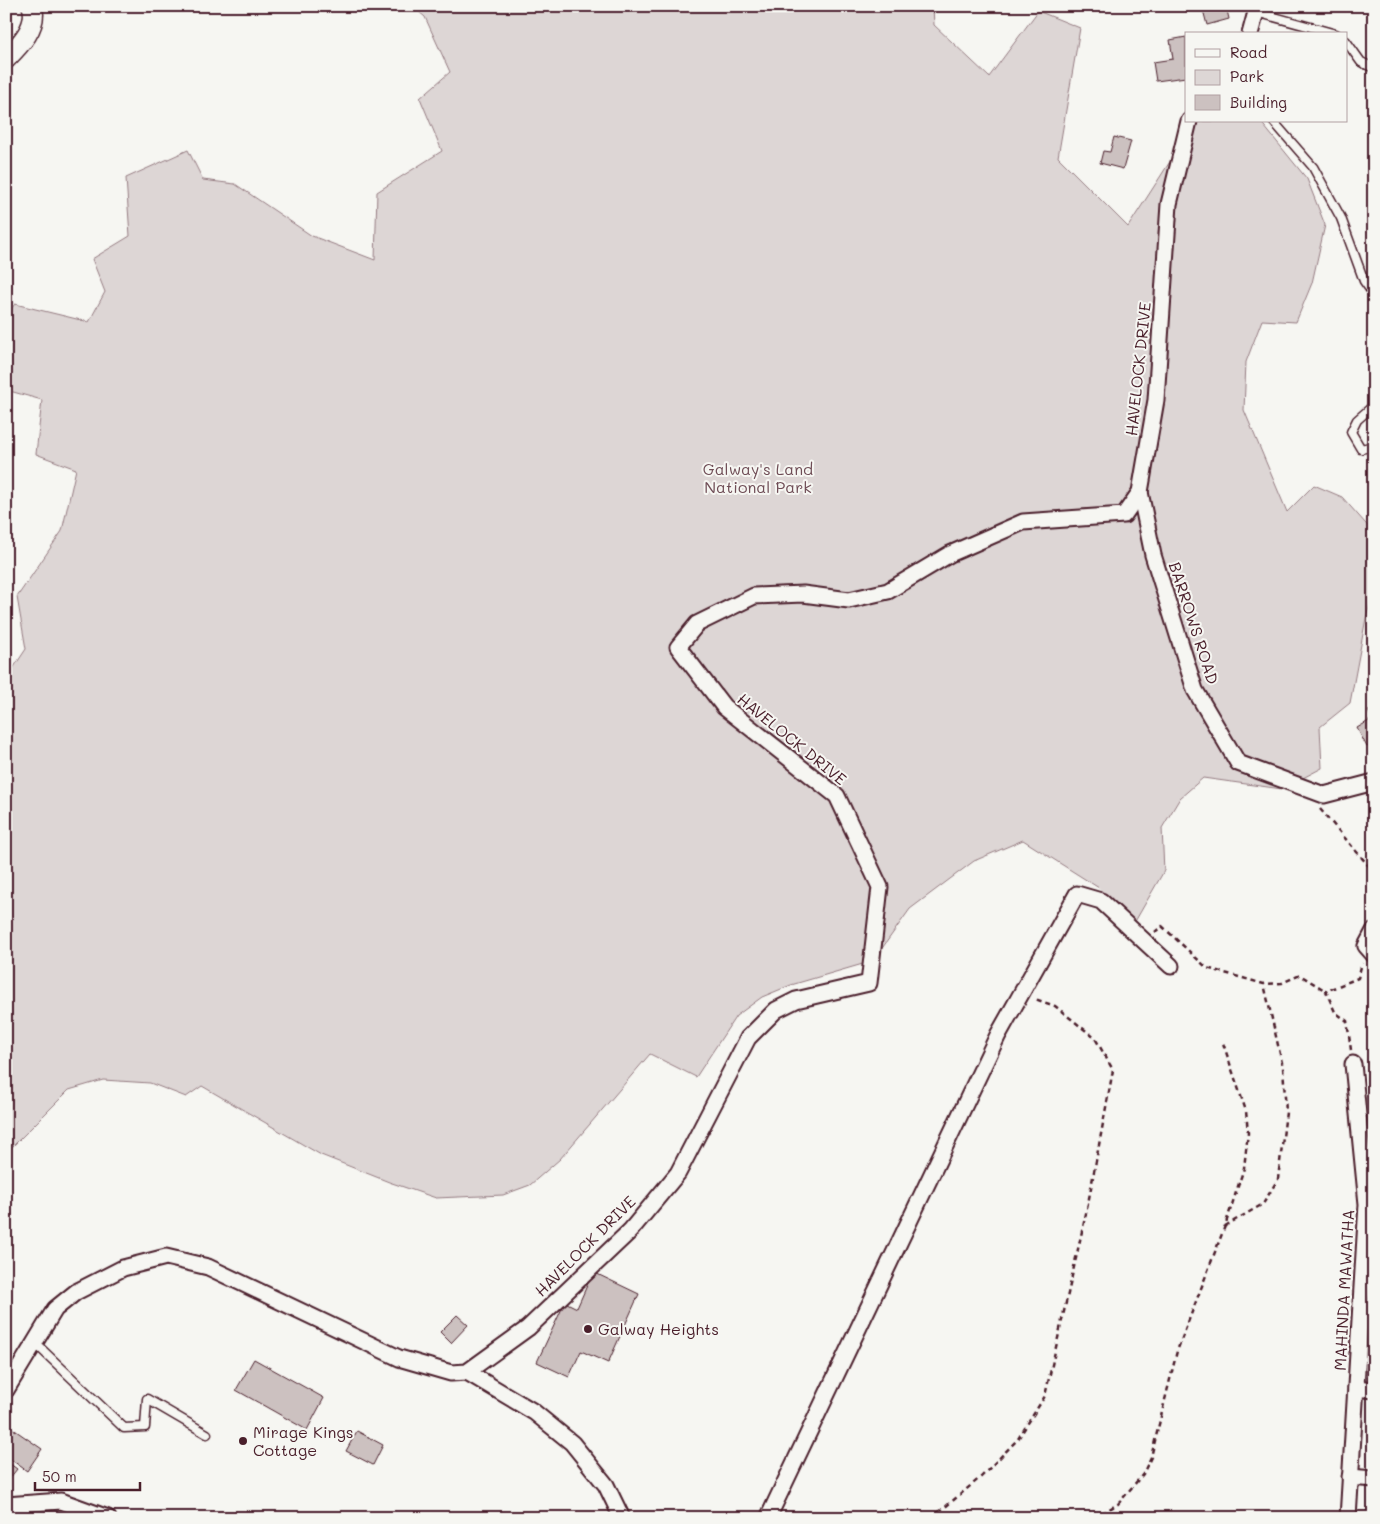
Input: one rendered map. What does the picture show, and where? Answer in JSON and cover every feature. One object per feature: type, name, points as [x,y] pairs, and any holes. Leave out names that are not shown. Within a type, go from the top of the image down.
[{"type":"street","points":[[6,59],[25,39],[34,12],[32,6]]},
{"type":"street","points":[[1250,32],[1256,9]]},
{"type":"street","name":"HAVELOCK DRIVE","points":[[467,1372],[528,1328],[630,1231],[678,1173],[748,1038],[776,1010],[796,1000],[869,983],[880,888],[837,796],[724,707],[678,647],[697,624],[754,596],[803,594],[849,600],[888,591],[950,554],[1023,522],[1124,515],[1140,492],[1156,400],[1169,204],[1189,122]]},
{"type":"street","name":"BARROWS ROAD","points":[[1140,492],[1153,555],[1195,690],[1238,763],[1324,795],[1374,782]]},
{"type":"street","points":[[768,1518],[998,1035],[1077,894],[1101,901],[1144,943],[1171,966]]},
{"type":"street","points":[[1370,951],[1374,931]]},
{"type":"street","name":"MAHINDA MAWATHA","points":[[1348,1518],[1356,1388],[1368,1295],[1370,1205],[1353,1064]]},
{"type":"street","points":[[6,1390],[55,1309],[76,1292],[123,1268],[166,1257],[208,1267],[399,1358],[451,1373],[467,1372],[534,1412],[572,1443],[606,1485],[622,1518]]},
{"type":"street","points":[[1356,1388],[1374,1390]]},
{"type":"street","points":[[1350,1477],[1374,1479]]},
{"type":"street","points":[[6,1505],[61,1501],[108,1518]]},
{"type":"lane","points":[[1256,9],[1330,32]]},
{"type":"lane","points":[[1348,44],[1361,62],[1374,68]]},
{"type":"lane","points":[[1274,122],[1313,167],[1341,218],[1364,281],[1374,295]]},
{"type":"lane","points":[[1374,405],[1357,420],[1352,432],[1361,449],[1374,446]]},
{"type":"lane","points":[[35,1343],[124,1428],[145,1427],[147,1399],[207,1434]]},
{"type":"path","points":[[1317,806],[1374,872]]},
{"type":"path","points":[[1144,943],[1162,926],[1207,968],[1264,984],[1282,983],[1300,975],[1326,991],[1335,1012],[1347,1021],[1353,1064]]},
{"type":"path","points":[[1326,991],[1358,978],[1370,951]]},
{"type":"path","points":[[1225,1226],[1263,1204],[1278,1179],[1286,1112],[1283,1067],[1264,984]]},
{"type":"path","points":[[932,1518],[981,1477],[1018,1439],[1045,1396],[1087,1209],[1113,1070],[1095,1038],[1055,1006],[1022,995]]},
{"type":"path","points":[[1094,1518],[1118,1504],[1143,1474],[1151,1457],[1176,1351],[1225,1226],[1244,1168],[1248,1133],[1246,1110],[1223,1043]]},
{"type":"green space","name":"Galway's Land National Park","points":[[412,6],[933,6],[934,25],[989,77],[1038,11],[1080,28],[1058,157],[1128,227],[1195,122],[1261,122],[1307,179],[1325,225],[1312,283],[1296,322],[1262,320],[1246,362],[1244,410],[1287,512],[1314,485],[1342,497],[1374,533],[1374,590],[1366,618],[1350,703],[1320,727],[1322,768],[1282,789],[1203,778],[1180,798],[1162,828],[1164,871],[1133,925],[1099,888],[1023,840],[974,861],[910,909],[873,961],[791,985],[762,997],[736,1016],[696,1077],[650,1054],[560,1159],[530,1185],[503,1195],[436,1198],[389,1182],[321,1155],[202,1086],[186,1097],[150,1083],[103,1080],[69,1090],[6,1153],[6,679],[26,649],[17,597],[62,531],[76,469],[36,454],[42,400],[6,390],[6,315],[15,304],[89,322],[105,292],[92,259],[130,236],[126,178],[188,150],[203,180],[235,184],[312,236],[375,260],[377,192],[442,151],[420,98],[450,72],[425,17]]},
{"type":"building","points":[[1187,6],[1202,6],[1188,10]]},
{"type":"building","points":[[1202,6],[1226,6],[1229,19],[1207,25]]},
{"type":"building","points":[[1185,37],[1185,77],[1156,81],[1153,62],[1173,59],[1170,40]]},
{"type":"building","points":[[1114,137],[1131,141],[1123,169],[1100,163],[1103,151],[1110,152]]},
{"type":"building","points":[[1374,708],[1374,743],[1367,747],[1357,728],[1372,719],[1368,711]]},
{"type":"building","points":[[1374,997],[1374,1012],[1367,1008]]},
{"type":"building","name":"Galway Heights","points":[[593,1272],[639,1294],[608,1363],[581,1351],[569,1377],[537,1362],[565,1302],[577,1308]]},
{"type":"building","points":[[457,1315],[468,1325],[451,1343],[440,1332]]},
{"type":"building","points":[[254,1359],[324,1398],[307,1430],[236,1390]]},
{"type":"building","points":[[6,1424],[42,1449],[27,1471],[6,1456]]},
{"type":"building","points":[[357,1431],[383,1445],[373,1465],[346,1451]]},
{"type":"building","points":[[6,1461],[17,1469],[6,1483]]},
{"type":"place","name":"Galway Heights","points":[[588,1329]]},
{"type":"place","name":"Mirage Kings Cottage","points":[[243,1441]]}]
